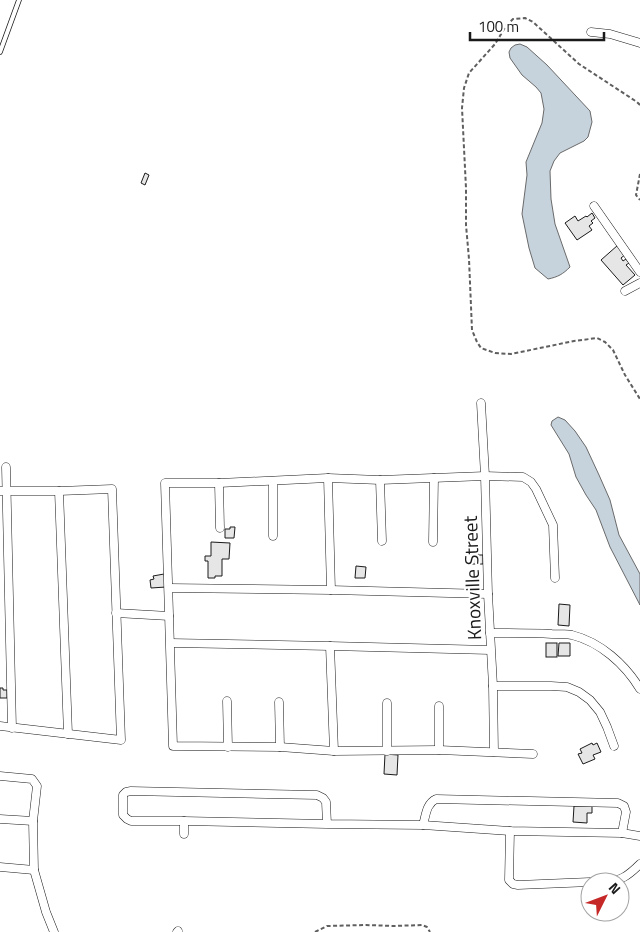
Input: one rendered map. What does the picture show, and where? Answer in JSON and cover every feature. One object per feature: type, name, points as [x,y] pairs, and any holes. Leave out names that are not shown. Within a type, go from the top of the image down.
[{"type":"street","points":[[591,32],[610,34],[640,43]]},
{"type":"street","points":[[594,206],[640,272]]},
{"type":"street","points":[[625,291],[640,283]]},
{"type":"street","name":"Knoxville Street","points":[[481,403],[486,476],[494,752]]},
{"type":"street","points":[[6,467],[4,491],[12,728]]},
{"type":"street","points":[[532,754],[439,750],[334,751],[280,747],[174,746],[165,483],[219,483],[328,478],[380,480],[486,476],[522,477],[531,482],[536,489],[553,525],[555,578]]},
{"type":"street","points":[[328,478],[331,590]]},
{"type":"street","points":[[433,542],[434,478]]},
{"type":"street","points":[[380,480],[382,541]]},
{"type":"street","points":[[273,481],[274,536]]},
{"type":"street","points":[[219,483],[220,528]]},
{"type":"street","points":[[0,726],[120,740],[112,489],[4,491]]},
{"type":"street","points":[[59,491],[68,734]]},
{"type":"street","points":[[169,588],[488,594]]},
{"type":"street","points":[[116,613],[169,616]]},
{"type":"street","points":[[490,633],[570,635],[590,641],[606,651],[621,664],[634,678],[640,689]]},
{"type":"street","points":[[171,643],[490,650]]},
{"type":"street","points":[[330,646],[334,751]]},
{"type":"street","points":[[493,686],[567,687],[578,692],[590,700],[600,712],[614,746]]},
{"type":"street","points":[[227,701],[228,747]]},
{"type":"street","points":[[280,702],[280,747]]},
{"type":"street","points":[[387,703],[387,751]]},
{"type":"street","points":[[439,706],[439,750]]},
{"type":"street","points":[[0,776],[32,778],[37,786],[32,822],[34,870],[54,932]]},
{"type":"street","points":[[327,824],[326,802],[318,796],[131,791],[126,792],[124,795],[123,815],[131,821],[184,821],[327,824],[423,825],[510,831],[622,833],[640,836]]},
{"type":"street","points":[[423,825],[428,806],[436,799],[618,803],[624,806],[626,812],[622,833]]},
{"type":"street","points":[[0,819],[32,822]]},
{"type":"street","points":[[184,821],[184,834]]},
{"type":"street","points":[[510,831],[509,880],[514,884],[580,882]]},
{"type":"street","points":[[630,874],[640,864]]},
{"type":"street","points":[[0,867],[34,870]]},
{"type":"lane","points":[[0,52],[19,0]]},
{"type":"path","points":[[640,105],[579,64],[534,22],[525,18],[513,19],[506,26],[496,44],[469,73],[464,88],[462,108],[472,330],[477,342],[481,348],[494,353],[511,354],[597,338],[605,342],[613,350],[625,375],[640,399]]},
{"type":"path","points":[[640,174],[636,195],[640,200]]},
{"type":"path","points":[[315,932],[326,926],[366,924],[422,925],[427,927],[430,932]]},
{"type":"shaded area","points":[[520,44],[527,47],[547,65],[590,111],[592,122],[588,137],[560,153],[550,171],[551,199],[555,224],[570,267],[560,275],[548,279],[535,268],[522,214],[527,175],[526,162],[542,123],[544,109],[541,93],[522,75],[510,58],[509,52],[511,48]]},
{"type":"shaded area","points":[[558,417],[565,420],[586,447],[610,500],[619,535],[640,574],[640,605],[610,547],[596,510],[576,477],[569,454],[551,425],[552,421]]},
{"type":"building","points":[[145,173],[149,175],[145,185],[141,183]]},
{"type":"building","points":[[592,213],[595,218],[589,226],[592,230],[577,240],[565,223],[575,216],[578,221]]},
{"type":"building","points":[[618,245],[626,254],[621,258],[623,261],[626,259],[629,263],[626,265],[635,275],[623,285],[601,260]]},
{"type":"building","points":[[230,527],[235,527],[234,538],[225,538],[225,529],[230,529]]},
{"type":"building","points":[[211,542],[230,543],[229,559],[222,559],[222,576],[215,576],[215,578],[208,578],[208,561],[205,561],[205,556],[211,556]]},
{"type":"building","points":[[471,551],[478,551],[478,555],[483,555],[483,564],[471,564]]},
{"type":"building","points":[[356,566],[366,567],[365,578],[355,578]]},
{"type":"building","points":[[164,574],[166,587],[151,588],[150,580],[154,579],[153,576]]},
{"type":"building","points":[[559,604],[570,605],[569,626],[558,625]]},
{"type":"building","points":[[546,643],[557,643],[557,657],[546,657]]},
{"type":"building","points":[[559,643],[570,643],[570,656],[558,656]]},
{"type":"building","points":[[0,688],[7,690],[7,698],[0,698]]},
{"type":"building","points":[[592,743],[593,745],[597,743],[601,752],[593,755],[595,759],[583,764],[578,754],[582,753],[580,749]]},
{"type":"building","points":[[385,754],[398,755],[397,775],[384,774]]},
{"type":"building","points":[[574,806],[592,806],[592,813],[587,813],[587,823],[573,822]]}]
